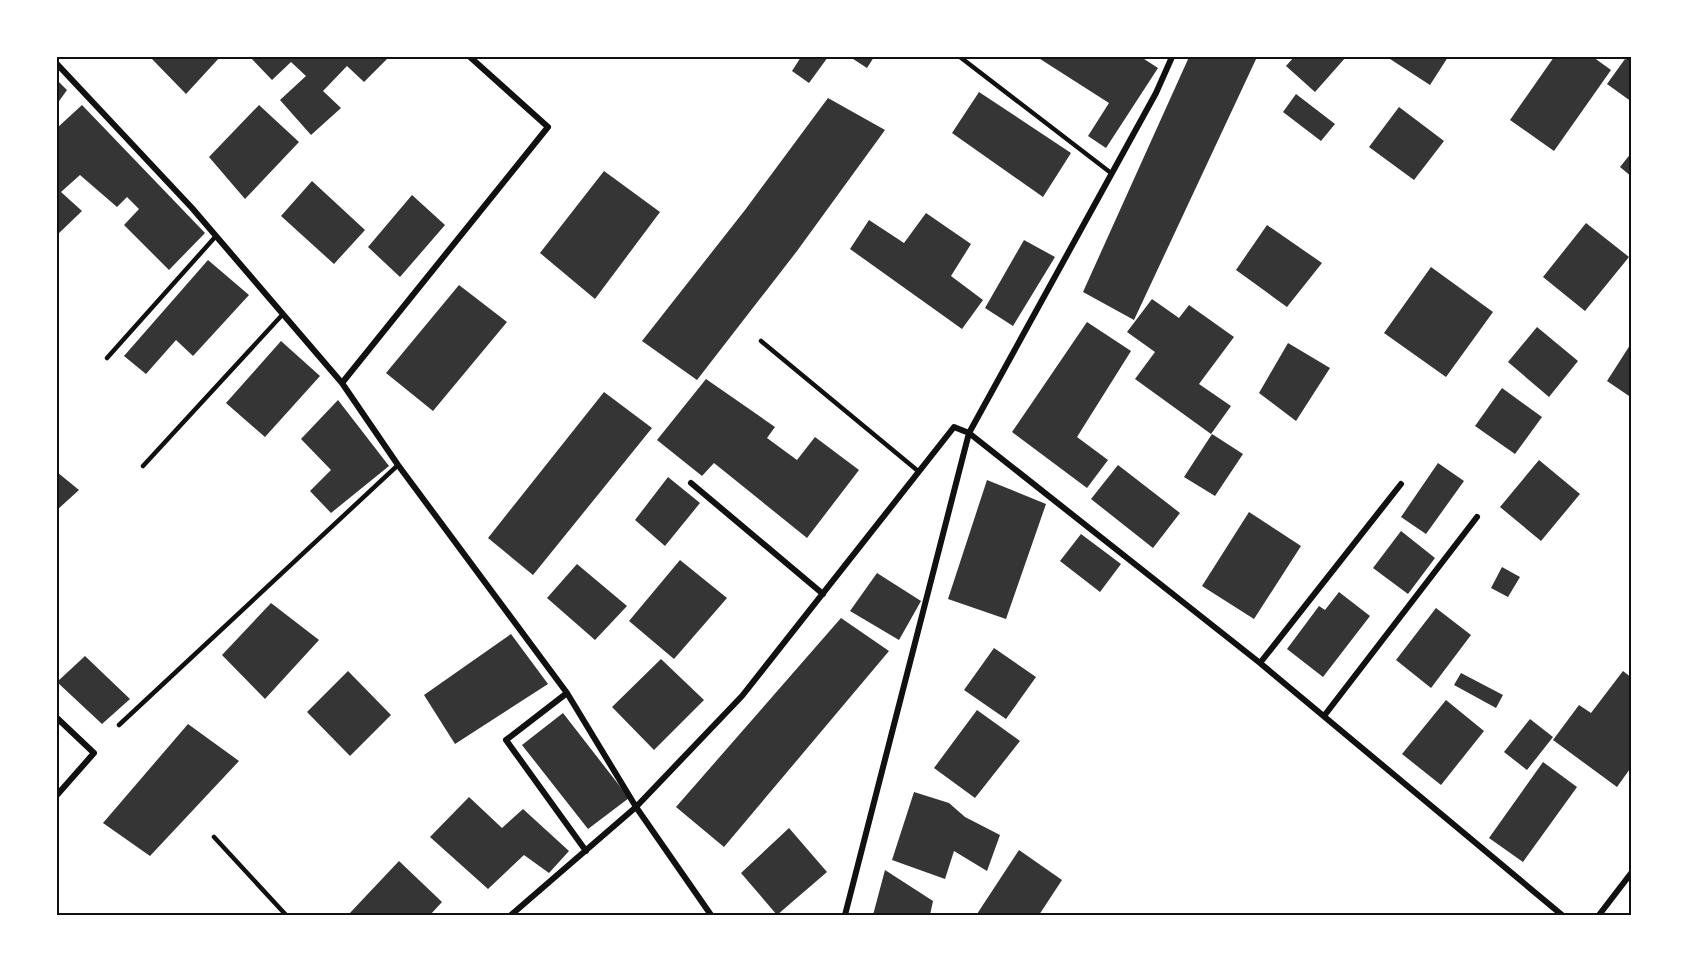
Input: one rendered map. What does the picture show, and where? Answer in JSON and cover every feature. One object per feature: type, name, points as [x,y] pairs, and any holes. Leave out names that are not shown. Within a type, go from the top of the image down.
[{"type":"street","points":[[342,383],[548,127],[470,57]]},
{"type":"street","points":[[845,915],[969,433],[1156,93],[1172,57]]},
{"type":"street","points":[[57,64],[216,236],[342,383],[398,465],[567,693],[636,807],[711,915]]},
{"type":"street","points":[[512,915],[636,807],[742,696],[954,427],[969,433],[1260,663],[1562,915]]},
{"type":"street","points":[[692,483],[823,594]]},
{"type":"street","points":[[1260,663],[1401,484]]},
{"type":"street","points":[[1324,716],[1477,517]]},
{"type":"street","points":[[567,693],[506,740],[586,851]]},
{"type":"street","points":[[57,718],[94,753],[57,795]]},
{"type":"street","points":[[1599,915],[1632,872]]},
{"type":"lane","points":[[960,57],[1112,173]]},
{"type":"lane","points":[[107,358],[216,236]]},
{"type":"lane","points":[[143,466],[283,314]]},
{"type":"lane","points":[[761,341],[918,471]]},
{"type":"lane","points":[[119,725],[398,465]]},
{"type":"lane","points":[[214,837],[286,915]]},
{"type":"building","points":[[152,57],[220,57],[186,94]]},
{"type":"building","points":[[250,57],[389,57],[364,82],[347,66],[323,91],[341,108],[311,135],[280,100],[306,76],[291,62],[272,80]]},
{"type":"building","points":[[801,57],[828,57],[809,83],[792,71]]},
{"type":"building","points":[[850,57],[874,57],[867,68]]},
{"type":"building","points":[[1037,57],[1141,57],[1158,68],[1106,148],[1088,136],[1109,103]]},
{"type":"building","points":[[1189,57],[1257,57],[1134,320],[1083,292]]},
{"type":"building","points":[[1294,57],[1346,57],[1315,92],[1286,66]]},
{"type":"building","points":[[1387,57],[1448,57],[1430,85]]},
{"type":"building","points":[[1554,57],[1593,57],[1611,70],[1554,151],[1510,120]]},
{"type":"building","points":[[1625,59],[1632,62],[1632,102],[1607,84]]},
{"type":"building","points":[[57,80],[67,90],[57,104]]},
{"type":"building","points":[[979,92],[1071,153],[1043,197],[952,133]]},
{"type":"building","points":[[1296,94],[1335,124],[1321,141],[1283,112]]},
{"type":"building","points":[[828,98],[885,130],[797,251],[697,380],[642,341],[745,210]]},
{"type":"building","points":[[82,105],[205,233],[169,270],[124,225],[139,209],[127,197],[117,207],[80,175],[61,192],[82,211],[57,235],[57,128]]},
{"type":"building","points":[[259,105],[299,142],[245,199],[209,157]]},
{"type":"building","points":[[1399,107],[1444,141],[1414,180],[1369,147]]},
{"type":"building","points":[[1632,152],[1632,177],[1620,167]]},
{"type":"building","points":[[604,171],[660,212],[595,299],[540,253]]},
{"type":"building","points":[[312,181],[365,230],[334,264],[281,216]]},
{"type":"building","points":[[412,195],[445,225],[400,277],[368,247]]},
{"type":"building","points":[[926,213],[971,244],[951,276],[983,300],[962,329],[850,249],[869,220],[904,243]]},
{"type":"building","points":[[1586,223],[1629,257],[1585,311],[1543,277]]},
{"type":"building","points":[[1267,225],[1322,263],[1287,307],[1236,270]]},
{"type":"building","points":[[1024,240],[1055,257],[1013,326],[985,308]]},
{"type":"building","points":[[208,260],[249,295],[193,356],[176,340],[146,374],[124,356]]},
{"type":"building","points":[[1431,267],[1493,312],[1446,377],[1384,333]]},
{"type":"building","points":[[459,285],[507,322],[433,411],[386,373]]},
{"type":"building","points":[[1152,299],[1179,318],[1189,305],[1234,337],[1199,384],[1231,406],[1211,434],[1135,379],[1155,352],[1127,332]]},
{"type":"building","points":[[1087,322],[1131,351],[1077,437],[1108,460],[1087,488],[1012,432]]},
{"type":"building","points":[[1537,327],[1578,361],[1549,397],[1508,362]]},
{"type":"building","points":[[281,341],[320,376],[265,437],[226,403]]},
{"type":"building","points":[[1632,342],[1632,398],[1607,381]]},
{"type":"building","points":[[1288,343],[1330,368],[1296,421],[1259,393]]},
{"type":"building","points":[[706,379],[775,427],[767,438],[797,460],[815,437],[859,470],[807,538],[714,463],[702,476],[657,440]]},
{"type":"building","points":[[1502,388],[1542,417],[1515,454],[1475,426]]},
{"type":"building","points":[[604,392],[652,428],[533,575],[488,538]]},
{"type":"building","points":[[338,400],[389,466],[331,513],[310,491],[331,470],[301,439]]},
{"type":"building","points":[[1212,434],[1243,454],[1215,496],[1184,477]]},
{"type":"building","points":[[1539,460],[1580,494],[1541,541],[1500,507]]},
{"type":"building","points":[[1438,463],[1464,481],[1426,534],[1401,517]]},
{"type":"building","points":[[1118,465],[1180,513],[1153,548],[1091,499]]},
{"type":"building","points":[[57,472],[79,490],[57,510]]},
{"type":"building","points":[[668,477],[700,503],[665,546],[635,520]]},
{"type":"building","points":[[987,480],[1046,504],[1006,619],[948,599]]},
{"type":"building","points":[[1249,512],[1301,546],[1254,619],[1202,586]]},
{"type":"building","points":[[1401,531],[1435,558],[1408,594],[1373,568]]},
{"type":"building","points":[[1081,534],[1121,564],[1100,592],[1060,561]]},
{"type":"building","points":[[680,560],[727,598],[674,659],[629,621]]},
{"type":"building","points":[[577,564],[627,606],[595,640],[547,598]]},
{"type":"building","points":[[1502,567],[1520,577],[1508,597],[1491,588]]},
{"type":"building","points":[[877,573],[921,601],[899,640],[850,611]]},
{"type":"building","points":[[1339,592],[1370,616],[1323,677],[1287,649],[1319,606],[1325,610]]},
{"type":"building","points":[[271,603],[319,640],[265,699],[222,655]]},
{"type":"building","points":[[1436,608],[1471,635],[1431,688],[1396,660]]},
{"type":"building","points":[[841,618],[889,651],[724,847],[676,807]]},
{"type":"building","points":[[511,634],[548,684],[455,744],[424,695]]},
{"type":"building","points":[[994,648],[1036,677],[1006,719],[964,690]]},
{"type":"building","points":[[85,656],[130,699],[102,724],[57,682]]},
{"type":"building","points":[[661,659],[704,700],[654,750],[612,707]]},
{"type":"building","points":[[348,671],[391,715],[350,756],[307,712]]},
{"type":"building","points":[[1623,671],[1632,678],[1632,766],[1617,787],[1553,740],[1579,705],[1591,713]]},
{"type":"building","points":[[1461,673],[1503,695],[1496,708],[1454,685]]},
{"type":"building","points":[[1446,700],[1484,731],[1441,785],[1402,754]]},
{"type":"building","points":[[977,710],[1020,741],[975,798],[934,768]]},
{"type":"building","points":[[563,713],[629,798],[588,829],[522,745]]},
{"type":"building","points":[[1530,719],[1553,737],[1527,770],[1504,752]]},
{"type":"building","points":[[188,724],[239,761],[150,856],[103,823]]},
{"type":"building","points":[[1543,762],[1577,787],[1523,862],[1489,838]]},
{"type":"building","points":[[914,792],[949,803],[965,817],[1000,835],[987,871],[954,851],[945,879],[892,860]]},
{"type":"building","points":[[469,797],[502,828],[523,809],[569,851],[549,873],[524,855],[488,889],[430,837]]},
{"type":"building","points":[[789,828],[827,872],[777,915],[741,873]]},
{"type":"building","points":[[1019,850],[1062,880],[1039,915],[977,914]]},
{"type":"building","points":[[399,861],[442,902],[430,915],[348,915]]},
{"type":"building","points":[[885,870],[933,901],[930,915],[873,915]]}]
